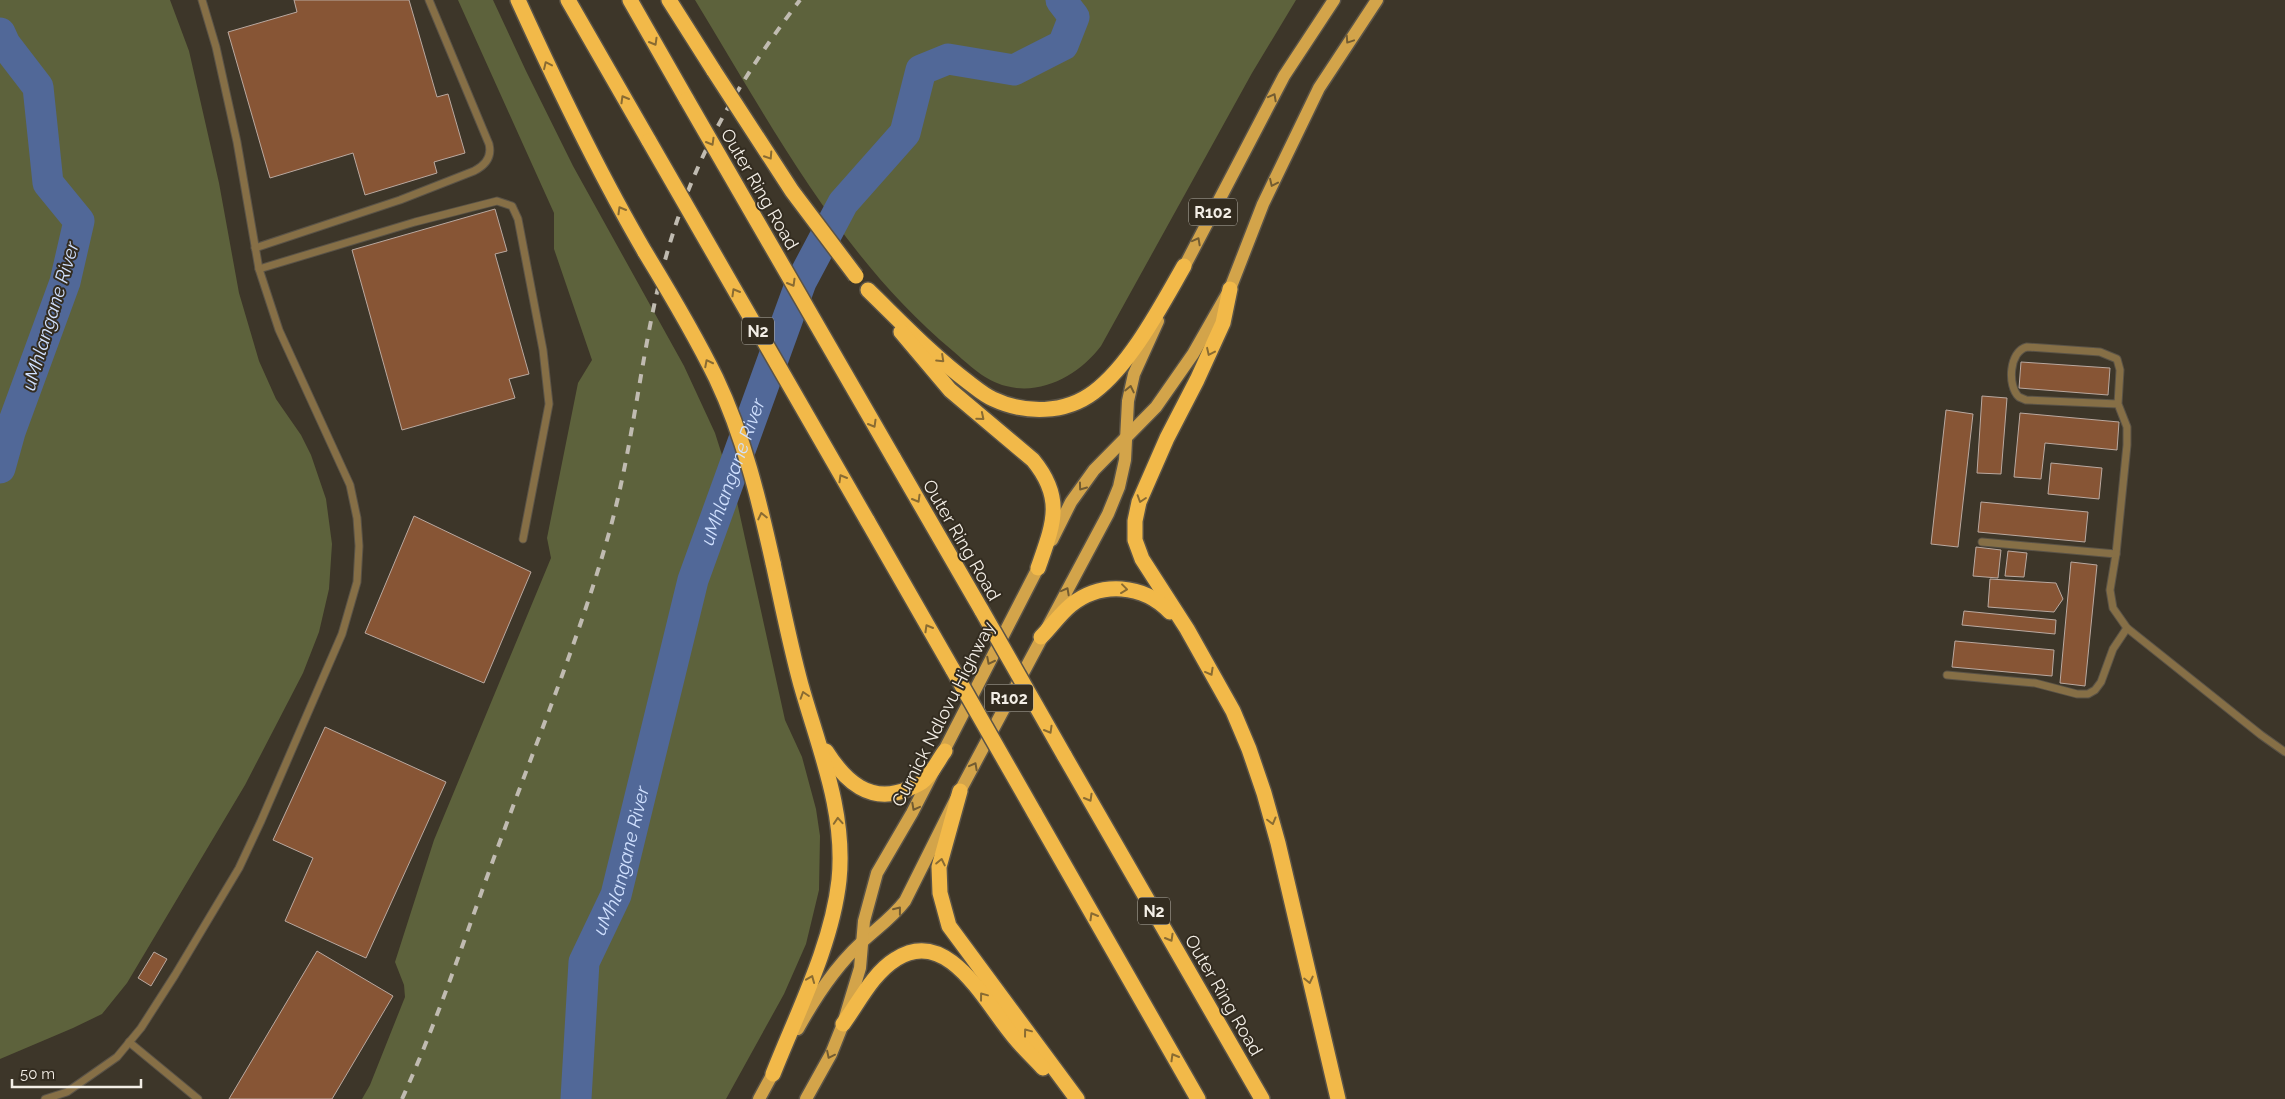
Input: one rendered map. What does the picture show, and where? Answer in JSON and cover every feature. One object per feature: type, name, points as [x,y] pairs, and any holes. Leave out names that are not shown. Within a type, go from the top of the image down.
[{"type":"highway","points":[[518,0],[568,110],[616,202],[692,330],[720,387],[736,427],[755,483],[788,634],[837,810],[840,850],[839,881],[831,920],[820,955],[773,1074]]},
{"type":"highway","name":"N2","points":[[568,0],[1198,1099]]},
{"type":"highway","name":"Outer Ring Road","points":[[630,0],[1262,1099]]},
{"type":"highway","points":[[669,0],[792,191],[856,276],[927,365],[950,390],[1033,460],[1042,471],[1050,485],[1054,505],[1052,528],[1038,568]]},
{"type":"highway","points":[[868,290],[952,370],[978,389],[993,399],[1020,408],[1043,410],[1068,405],[1095,391],[1144,335],[1184,266]]},
{"type":"highway","points":[[1230,289],[1223,322],[1150,474],[1139,502],[1135,522],[1135,540],[1142,559],[1187,629],[1233,712],[1264,793],[1338,1099]]},
{"type":"highway","points":[[1041,637],[1070,606],[1101,589],[1114,588],[1141,592],[1152,598],[1164,605],[1187,629]]},
{"type":"highway","points":[[819,741],[838,770],[849,780],[864,790],[881,795],[896,794],[923,782],[945,751]]},
{"type":"highway","points":[[960,791],[939,867],[940,893],[949,926],[1077,1099]]},
{"type":"highway","points":[[844,1024],[878,973],[895,959],[911,951],[924,949],[933,951],[946,957],[968,977],[1015,1038],[1072,1099]]},
{"type":"main road","name":"R102","points":[[759,1099],[819,991],[838,966],[862,942],[893,917],[905,902],[960,791],[1116,496],[1125,460],[1128,400],[1134,374],[1184,266],[1284,76],[1334,0]]},
{"type":"main road","name":"Curnick Ndlovu Highway","points":[[806,1099],[831,1054],[844,1024],[860,968],[864,921],[877,873],[945,751],[1071,502],[1094,470],[1156,407],[1193,354],[1230,289],[1263,204],[1319,88],[1377,0]]},
{"type":"lane","points":[[45,1099],[67,1092],[116,1057],[141,1028],[174,975],[238,868],[342,634],[357,582],[359,546],[357,518],[350,485],[279,330],[259,270],[236,142],[216,47],[202,0]]},
{"type":"lane","points":[[255,248],[400,200],[474,171],[487,160],[490,150],[489,144],[429,0]]},
{"type":"lane","points":[[259,270],[414,222],[497,201],[512,206],[518,218],[549,391],[546,425],[523,538]]},
{"type":"lane","points":[[2118,404],[2022,399],[2016,395],[2012,384],[2015,356],[2021,349],[2027,347],[2100,352],[2112,355],[2118,360],[2120,370],[2118,404],[2126,422],[2127,444],[2110,599],[2115,613],[2127,628],[2285,752]]},
{"type":"lane","points":[[1982,542],[2116,554]]},
{"type":"lane","points":[[1947,675],[2035,684],[2077,694],[2088,694],[2098,687],[2113,649],[2127,628]]},
{"type":"lane","points":[[129,1042],[198,1099]]},
{"type":"green space","points":[[0,0],[170,0],[189,51],[219,183],[239,293],[259,361],[276,399],[301,435],[311,455],[326,499],[332,544],[329,589],[319,632],[303,673],[245,785],[127,983],[102,1014],[0,1059]]},
{"type":"green space","points":[[458,0],[493,0],[573,166],[684,366],[715,433],[737,502],[785,720],[802,757],[816,809],[820,836],[819,890],[806,944],[784,994],[726,1099],[362,1099],[370,1085],[405,997],[404,985],[395,962],[434,840],[551,558],[547,538],[578,383],[592,360],[554,249],[554,213]]},
{"type":"green space","points":[[695,0],[1296,0],[1252,73],[1101,346],[1071,374],[1046,385],[1020,388],[998,384],[971,366],[913,314],[876,274],[841,231],[810,186],[751,94]]},
{"type":"building","points":[[294,0],[409,0],[437,97],[448,94],[465,153],[434,162],[437,173],[365,195],[353,153],[270,178],[228,32],[297,12]]},
{"type":"building","points":[[495,209],[507,251],[495,254],[529,374],[509,379],[515,398],[402,430],[352,250]]},
{"type":"building","points":[[2021,362],[2110,368],[2108,395],[2019,388]]},
{"type":"building","points":[[1982,396],[2007,398],[2001,474],[1977,473]]},
{"type":"building","points":[[1946,410],[1973,414],[1958,547],[1931,544]]},
{"type":"building","points":[[2020,413],[2119,422],[2117,450],[2045,443],[2041,479],[2014,477]]},
{"type":"building","points":[[2051,463],[2102,468],[2099,499],[2048,494]]},
{"type":"building","points":[[1981,502],[2088,512],[2085,542],[1978,532]]},
{"type":"building","points":[[414,516],[531,572],[484,683],[365,633]]},
{"type":"building","points":[[1976,547],[2001,550],[1998,578],[1973,576]]},
{"type":"building","points":[[2008,551],[2027,553],[2024,577],[2005,576]]},
{"type":"building","points":[[2071,562],[2097,565],[2085,686],[2060,683]]},
{"type":"building","points":[[1990,579],[2056,583],[2063,599],[2054,612],[1988,607]]},
{"type":"building","points":[[1964,611],[2056,620],[2055,634],[1962,625]]},
{"type":"building","points":[[1955,641],[2054,650],[2052,676],[1952,667]]},
{"type":"building","points":[[325,727],[446,782],[366,958],[285,921],[313,858],[273,840]]},
{"type":"building","points":[[317,951],[393,996],[332,1099],[229,1099]]},
{"type":"building","points":[[154,952],[167,959],[151,986],[138,978]]},
{"type":"waterway","name":"uMhlangane River","points":[[576,1099],[584,962],[616,895],[693,580],[801,282],[843,203],[905,133],[921,70],[948,59],[1014,70],[1063,45],[1074,17],[1061,0]]},
{"type":"waterway","name":"uMhlangane River","points":[[0,33],[5,44],[38,87],[48,183],[79,221],[65,282],[10,432],[0,468]]},
{"type":"railway","points":[[402,1099],[443,998],[560,681],[598,570],[623,477],[648,334],[664,262],[677,221],[709,144],[728,108],[749,72],[800,0]]}]
